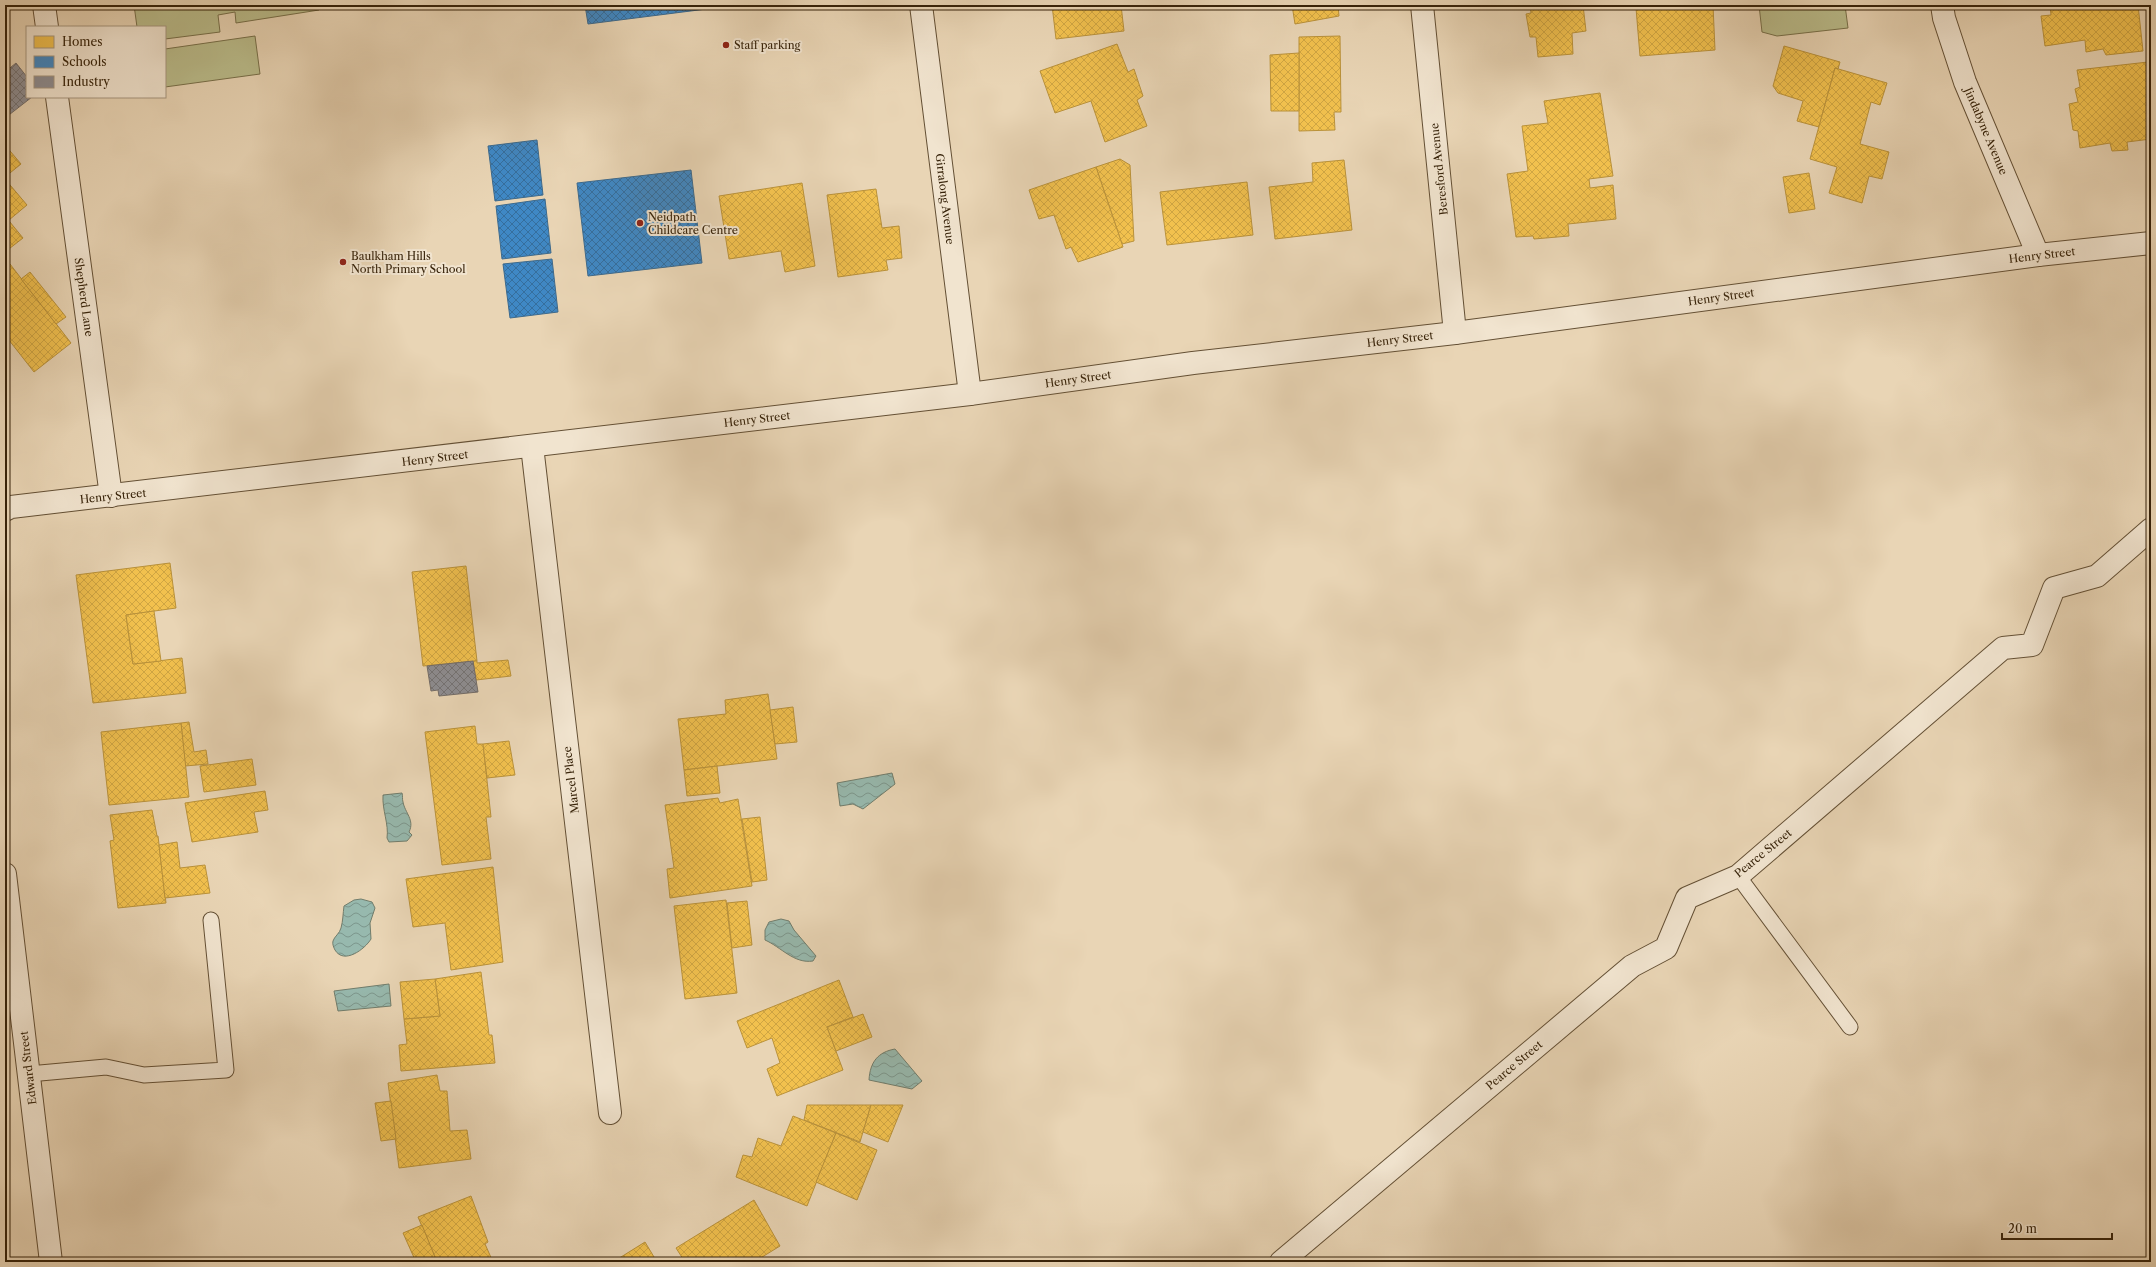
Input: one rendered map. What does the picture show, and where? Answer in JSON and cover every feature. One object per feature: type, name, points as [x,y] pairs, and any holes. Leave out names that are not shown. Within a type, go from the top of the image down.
[{"type":"street","points":[[44,5],[47,26]]},
{"type":"street","name":"Girralong Avenue","points":[[921,5],[970,394]]},
{"type":"street","name":"Beresford Avenue","points":[[1422,5],[1455,333]]},
{"type":"street","name":"Jindabyne Avenue","points":[[1942,5],[1944,18],[1966,82],[2038,255]]},
{"type":"street","name":"Shepherd Lane","points":[[57,98],[111,496]]},
{"type":"street","name":"Henry Street","points":[[5,510],[11,507],[970,394],[1193,363],[1455,333],[2038,255],[2151,243]]},
{"type":"street","name":"Marcel Place","points":[[532,446],[610,1113]]},
{"type":"street","name":"Pearce Street","points":[[1281,1262],[1632,966],[1666,948],[1687,898],[1738,876],[2003,648],[2032,645],[2054,588],[2097,576],[2151,529]]},
{"type":"street","name":"Edward Street","points":[[5,874],[51,1262]]},
{"type":"lane","points":[[1738,876],[1850,1027]]},
{"type":"lane","points":[[29,1074],[106,1067],[144,1075],[226,1070],[210,920]]},
{"type":"green space","points":[[134,5],[319,5],[319,10],[236,23],[235,12],[218,15],[220,32],[166,39],[166,26],[137,26]]},
{"type":"green space","points":[[1759,5],[1845,5],[1848,28],[1777,36],[1762,32]]},
{"type":"green space","points":[[255,36],[260,74],[166,87],[166,49]]},
{"type":"water","points":[[892,773],[895,784],[863,809],[853,804],[840,806],[837,783]]},
{"type":"water","points":[[402,793],[404,806],[411,824],[409,832],[412,835],[407,841],[389,842],[387,838],[383,795]]},
{"type":"water","points":[[361,899],[372,902],[375,908],[370,923],[371,939],[359,951],[349,956],[344,956],[335,950],[333,941],[341,928],[344,906],[354,900]]},
{"type":"water","points":[[781,919],[789,921],[794,930],[816,956],[813,961],[794,958],[765,940],[765,930],[769,922]]},
{"type":"water","points":[[389,984],[391,1006],[338,1011],[334,991]]},
{"type":"water","points":[[895,1049],[922,1081],[912,1089],[869,1080],[871,1068],[876,1059],[889,1050]]},
{"type":"building: Homes","points":[[1052,5],[1121,5],[1124,31],[1056,39]]},
{"type":"building: Homes","points":[[1292,5],[1338,5],[1339,16],[1295,24]]},
{"type":"building: Homes","points":[[1530,5],[1583,5],[1586,31],[1572,33],[1573,54],[1538,57],[1536,37],[1530,37],[1526,14],[1531,13]]},
{"type":"building: Homes","points":[[1630,5],[1713,5],[1715,50],[1640,56],[1636,8],[1630,7]]},
{"type":"building: Homes","points":[[2050,5],[2138,5],[2143,51],[2106,55],[2103,49],[2086,52],[2085,40],[2045,46],[2041,16],[2051,15]]},
{"type":"building: Homes","points":[[1340,36],[1341,112],[1334,112],[1335,130],[1299,131],[1299,37]]},
{"type":"building: Homes","points":[[1117,44],[1128,72],[1134,69],[1143,96],[1137,100],[1147,126],[1105,142],[1091,101],[1055,113],[1040,71]]},
{"type":"building: Homes","points":[[1784,46],[1840,62],[1838,69],[1835,68],[1819,127],[1797,121],[1803,101],[1778,93],[1773,86]]},
{"type":"building: Homes","points":[[1299,53],[1299,111],[1271,111],[1270,55]]},
{"type":"building: Homes","points":[[2148,62],[2151,93],[2151,139],[2127,142],[2128,150],[2112,151],[2110,143],[2080,148],[2078,131],[2073,130],[2069,104],[2078,102],[2075,89],[2080,87],[2077,70]]},
{"type":"building: Homes","points":[[1835,68],[1887,83],[1880,105],[1871,102],[1860,144],[1889,152],[1882,179],[1869,176],[1862,203],[1829,193],[1837,167],[1810,159]]},
{"type":"building: Homes","points":[[1600,93],[1613,176],[1589,179],[1590,188],[1613,185],[1616,219],[1568,224],[1569,236],[1534,239],[1533,236],[1516,237],[1507,174],[1528,171],[1522,126],[1548,123],[1544,101]]},
{"type":"building: Homes","points":[[5,145],[21,164],[5,177]]},
{"type":"building: Homes","points":[[1120,159],[1130,165],[1134,241],[1122,244],[1096,167]]},
{"type":"building: Homes","points":[[1344,160],[1352,230],[1275,239],[1269,187],[1313,182],[1312,163]]},
{"type":"building: Homes","points":[[1096,167],[1123,247],[1078,262],[1071,247],[1066,249],[1054,215],[1039,219],[1029,190]]},
{"type":"building: Homes","points":[[1809,173],[1815,209],[1789,213],[1783,177]]},
{"type":"building: Homes","points":[[5,179],[27,205],[9,220],[5,216]]},
{"type":"building: Homes","points":[[1247,182],[1253,235],[1167,245],[1160,192]]},
{"type":"building: Homes","points":[[802,183],[815,266],[785,272],[781,251],[729,259],[719,196]]},
{"type":"building: Homes","points":[[876,189],[882,228],[899,226],[902,258],[886,260],[888,270],[838,277],[827,195]]},
{"type":"building: Homes","points":[[5,216],[23,238],[5,252]]},
{"type":"building: Homes","points":[[10,264],[71,343],[34,372],[5,335],[5,268]]},
{"type":"building: Homes","points":[[30,272],[66,317],[56,324],[21,279]]},
{"type":"building: Homes","points":[[170,563],[176,608],[126,615],[133,664],[182,658],[186,693],[93,703],[76,575]]},
{"type":"building: Homes","points":[[466,566],[477,661],[423,666],[412,572]]},
{"type":"building: Homes","points":[[154,611],[161,661],[133,664],[126,615]]},
{"type":"building: Homes","points":[[508,660],[511,676],[476,680],[473,661],[477,661],[477,663]]},
{"type":"building: Homes","points":[[768,694],[777,759],[684,770],[678,719],[726,714],[725,700]]},
{"type":"building: Homes","points":[[793,707],[797,742],[775,744],[770,710]]},
{"type":"building: Homes","points":[[189,722],[194,752],[206,750],[208,764],[185,766],[181,723]]},
{"type":"building: Homes","points":[[181,723],[189,797],[109,805],[101,732]]},
{"type":"building: Homes","points":[[475,726],[477,744],[483,744],[491,817],[486,817],[491,859],[442,865],[425,732]]},
{"type":"building: Homes","points":[[509,741],[515,775],[487,778],[483,744]]},
{"type":"building: Homes","points":[[252,759],[256,785],[204,792],[200,766]]},
{"type":"building: Homes","points":[[717,766],[720,793],[687,796],[684,770]]},
{"type":"building: Homes","points":[[265,791],[268,810],[254,812],[258,832],[192,842],[185,803]]},
{"type":"building: Homes","points":[[718,798],[720,803],[738,799],[752,886],[670,898],[667,869],[674,868],[665,805]]},
{"type":"building: Homes","points":[[152,810],[158,836],[166,903],[118,908],[110,841],[114,840],[110,815]]},
{"type":"building: Homes","points":[[760,817],[767,880],[752,882],[742,819]]},
{"type":"building: Homes","points":[[177,842],[180,868],[205,865],[210,893],[165,898],[159,845]]},
{"type":"building: Homes","points":[[493,867],[503,962],[451,970],[445,923],[413,927],[406,879]]},
{"type":"building: Homes","points":[[726,900],[737,993],[685,999],[674,906]]},
{"type":"building: Homes","points":[[747,901],[752,945],[732,948],[727,903]]},
{"type":"building: Homes","points":[[481,972],[489,1035],[492,1035],[495,1063],[401,1071],[399,1045],[407,1044],[404,1019],[440,1016],[435,979]]},
{"type":"building: Homes","points":[[435,979],[440,1016],[404,1019],[400,982]]},
{"type":"building: Homes","points":[[839,980],[853,1017],[827,1027],[843,1070],[777,1096],[767,1069],[780,1063],[772,1038],[747,1048],[737,1021]]},
{"type":"building: Homes","points":[[863,1014],[872,1037],[836,1051],[827,1027]]},
{"type":"building: Homes","points":[[437,1075],[440,1091],[447,1091],[450,1131],[467,1130],[471,1159],[399,1168],[388,1083]]},
{"type":"building: Homes","points":[[391,1101],[396,1139],[381,1141],[375,1103]]},
{"type":"building: Homes","points":[[807,1105],[871,1105],[860,1142],[804,1120]]},
{"type":"building: Homes","points":[[871,1105],[903,1105],[888,1142],[863,1132]]},
{"type":"building: Homes","points":[[793,1116],[836,1133],[807,1206],[736,1177],[743,1155],[752,1157],[758,1138],[781,1146]]},
{"type":"building: Homes","points":[[836,1133],[877,1150],[857,1200],[816,1182]]},
{"type":"building: Homes","points":[[471,1196],[488,1242],[485,1244],[493,1262],[437,1262],[418,1217]]},
{"type":"building: Homes","points":[[754,1200],[780,1246],[754,1262],[685,1262],[676,1248]]},
{"type":"building: Homes","points":[[422,1225],[437,1262],[416,1262],[403,1233]]},
{"type":"building: Homes","points":[[645,1242],[657,1262],[613,1262]]},
{"type":"building: Schools","points":[[585,5],[738,5],[588,24]]},
{"type":"building: Schools","points":[[537,140],[543,195],[495,201],[488,146]]},
{"type":"building: Schools","name":"Neidpath Childcare Centre","points":[[691,170],[702,263],[588,276],[577,183]]},
{"type":"building: Schools","points":[[545,199],[551,253],[502,259],[496,206]]},
{"type":"building: Schools","points":[[552,259],[558,312],[510,318],[503,264]]},
{"type":"building: Industry","points":[[16,63],[26,76],[26,98],[31,98],[5,118],[5,72]]},
{"type":"building: Industry","points":[[473,661],[478,692],[439,696],[438,690],[431,691],[427,666]]},
{"type":"place","name":"Staff parking","points":[[726,45]]},
{"type":"place","name":"Neidpath Childcare Centre","points":[[640,223]]},
{"type":"place","name":"Baulkham Hills North Primary School","points":[[343,262]]}]
